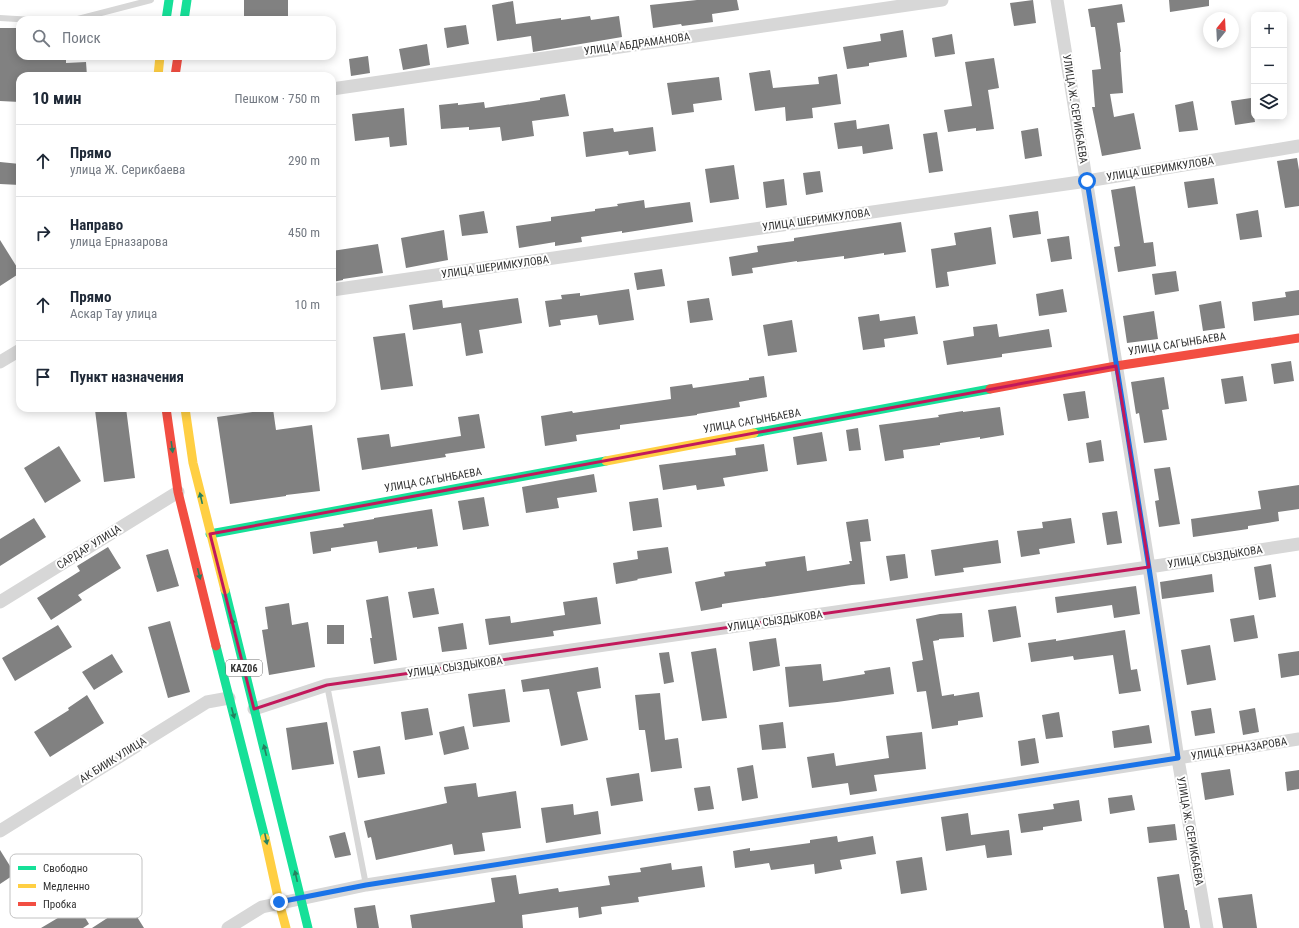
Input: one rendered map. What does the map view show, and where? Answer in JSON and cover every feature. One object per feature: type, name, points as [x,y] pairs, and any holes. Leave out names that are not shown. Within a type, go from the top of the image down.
[{"type":"main road","points":[[167,16],[170,0]]},
{"type":"main road","points":[[185,16],[187,0]]},
{"type":"main road","points":[[158,72],[160,60]]},
{"type":"main road","points":[[176,72],[177,60]]},
{"type":"main road","name":"УЛИЦА САГЫНБАЕВА","points":[[210,534],[1116,366],[1299,338]]},
{"type":"main road","name":"KАZ06","points":[[167,412],[178,492],[229,698],[264,831],[286,928]]},
{"type":"main road","name":"KАZ06","points":[[186,412],[193,463],[308,928]]},
{"type":"street","name":"УЛИЦА АБДРАМАНОВА","points":[[336,88],[942,0]]},
{"type":"street","name":"УЛИЦА Ж. СЕРИКБАЕВА","points":[[1057,0],[1149,568],[1178,758],[1207,928]]},
{"type":"street","name":"УЛИЦА ШЕРИМКУЛОВА","points":[[336,289],[1087,181],[1299,146]]},
{"type":"street","points":[[0,362],[16,352]]},
{"type":"street","name":"САРДАР УЛИЦА","points":[[0,602],[178,492]]},
{"type":"street","name":"УЛИЦА СЫЗДЫКОВА","points":[[254,709],[326,685],[1149,568],[1299,544]]},
{"type":"street","name":"АК БИИК УЛИЦА","points":[[0,831],[207,702],[229,698]]},
{"type":"street","name":"УЛИЦА ЕРНАЗАРОВА","points":[[228,928],[262,907],[279,902],[301,899],[366,885],[1299,739]]},
{"type":"lane","points":[[89,16],[151,0]]},
{"type":"lane","points":[[0,18],[16,19]]},
{"type":"lane","points":[[326,685],[366,885]]},
{"type":"highlighted area","points":[[1116,366],[1149,567],[327,685],[254,709],[210,534]]},
{"type":"building","points":[[244,0],[288,0],[288,16],[244,16]]},
{"type":"building","points":[[697,0],[737,0],[739,10],[712,14],[713,22],[653,28],[650,5]]},
{"type":"building","points":[[1033,0],[1036,23],[1014,26],[1010,3]]},
{"type":"building","points":[[1169,0],[1209,0],[1209,6],[1170,12]]},
{"type":"building","points":[[513,1],[516,24],[561,18],[561,20],[590,16],[591,20],[619,16],[622,37],[533,52],[531,36],[497,41],[492,5]]},
{"type":"building","points":[[1122,4],[1125,22],[1117,23],[1121,52],[1123,93],[1110,94],[1114,117],[1134,113],[1141,149],[1102,156],[1092,107],[1095,107],[1092,70],[1101,69],[1095,27],[1091,27],[1088,9]]},
{"type":"building","points":[[466,25],[469,44],[447,48],[444,28]]},
{"type":"building","points":[[0,28],[16,28],[16,60],[66,60],[66,63],[86,62],[87,72],[16,72],[16,102],[0,101]]},
{"type":"building","points":[[903,30],[907,57],[869,63],[869,66],[847,69],[843,47],[881,41],[880,34]]},
{"type":"building","points":[[952,34],[955,54],[935,57],[932,38]]},
{"type":"building","points":[[427,44],[430,65],[403,70],[399,49]]},
{"type":"building","points":[[368,56],[370,73],[351,76],[349,59]]},
{"type":"building","points":[[994,58],[999,88],[988,90],[994,129],[976,131],[976,128],[948,132],[944,110],[972,106],[965,62]]},
{"type":"building","points":[[770,70],[773,88],[819,84],[818,77],[837,74],[841,104],[812,108],[813,118],[786,121],[785,107],[755,111],[749,73]]},
{"type":"building","points":[[719,77],[722,100],[693,104],[694,112],[672,115],[667,83]]},
{"type":"building","points":[[565,94],[569,116],[532,121],[534,136],[502,141],[500,127],[469,130],[469,127],[441,129],[439,105],[458,103],[458,105],[484,102],[485,108],[540,100],[540,98]]},
{"type":"building","points":[[1251,98],[1251,120],[1255,120],[1255,122],[1235,125],[1231,101]]},
{"type":"building","points":[[1193,101],[1198,130],[1179,132],[1175,105]]},
{"type":"building","points":[[404,108],[407,145],[390,147],[389,137],[355,141],[352,114]]},
{"type":"building","points":[[856,120],[857,129],[889,124],[893,149],[863,154],[862,146],[838,149],[834,123]]},
{"type":"building","points":[[653,127],[656,151],[629,155],[628,151],[586,157],[583,132],[613,128],[614,132]]},
{"type":"building","points":[[1038,128],[1042,156],[1025,159],[1021,131]]},
{"type":"building","points":[[937,132],[943,171],[929,173],[923,134]]},
{"type":"building","points":[[1297,158],[1299,170],[1299,206],[1285,208],[1277,161]]},
{"type":"building","points":[[0,162],[16,164],[16,185],[0,184]]},
{"type":"building","points":[[734,165],[739,199],[710,203],[705,169]]},
{"type":"building","points":[[820,171],[823,192],[806,195],[803,173]]},
{"type":"building","points":[[1214,178],[1218,204],[1188,208],[1184,182]]},
{"type":"building","points":[[784,179],[787,205],[766,208],[763,182]]},
{"type":"building","points":[[1135,186],[1144,243],[1153,242],[1156,266],[1118,272],[1114,247],[1120,246],[1111,190]]},
{"type":"building","points":[[644,200],[645,208],[690,202],[693,222],[622,233],[622,231],[581,237],[582,242],[555,246],[555,242],[519,248],[516,226],[551,221],[551,217],[595,211],[595,209],[618,206],[617,204]]},
{"type":"building","points":[[1258,210],[1262,237],[1240,240],[1236,214]]},
{"type":"building","points":[[484,211],[488,233],[462,236],[459,215]]},
{"type":"building","points":[[1038,211],[1041,234],[1013,238],[1009,215]]},
{"type":"building","points":[[901,222],[906,252],[884,255],[884,253],[844,259],[844,256],[797,261],[752,268],[753,273],[732,276],[729,257],[758,252],[757,246],[794,241],[794,238]]},
{"type":"building","points":[[991,227],[996,264],[947,272],[949,286],[936,288],[931,249],[956,245],[954,233]]},
{"type":"building","points":[[444,230],[448,260],[406,268],[401,238]]},
{"type":"building","points":[[1069,236],[1072,259],[1051,262],[1047,239]]},
{"type":"building","points":[[0,240],[16,266],[16,276],[0,286]]},
{"type":"building","points":[[378,244],[383,273],[336,281],[336,250]]},
{"type":"building","points":[[662,269],[665,286],[637,290],[634,273]]},
{"type":"building","points":[[1176,271],[1179,291],[1155,295],[1152,274]]},
{"type":"building","points":[[629,289],[634,320],[599,325],[597,315],[560,320],[561,325],[549,327],[545,301],[562,299],[561,295],[580,293],[580,296]]},
{"type":"building","points":[[1063,289],[1067,312],[1039,316],[1036,294]]},
{"type":"building","points":[[1299,290],[1299,315],[1254,321],[1252,302],[1286,297],[1285,292]]},
{"type":"building","points":[[518,298],[522,323],[479,330],[483,353],[466,356],[461,323],[413,330],[409,305],[442,300],[443,308]]},
{"type":"building","points":[[709,298],[713,320],[690,323],[687,301]]},
{"type":"building","points":[[1221,301],[1225,328],[1203,331],[1199,305]]},
{"type":"building","points":[[1154,311],[1158,339],[1127,343],[1123,316]]},
{"type":"building","points":[[879,314],[880,321],[915,316],[918,334],[884,339],[885,347],[863,350],[858,317]]},
{"type":"building","points":[[792,320],[797,352],[768,356],[763,325]]},
{"type":"building","points":[[997,324],[999,337],[1049,329],[1052,347],[1002,354],[1002,357],[947,365],[943,341],[974,336],[973,327]]},
{"type":"building","points":[[405,333],[413,386],[381,390],[373,337]]},
{"type":"building","points":[[1291,361],[1294,381],[1274,384],[1271,364]]},
{"type":"building","points":[[764,376],[767,397],[739,402],[740,407],[697,415],[620,425],[620,429],[576,435],[577,441],[545,446],[541,416],[671,399],[670,387],[692,384],[693,388],[749,380],[749,378]]},
{"type":"building","points":[[1243,376],[1247,401],[1225,404],[1221,379]]},
{"type":"building","points":[[1164,377],[1169,409],[1162,410],[1167,440],[1144,443],[1139,413],[1136,414],[1131,382]]},
{"type":"building","points":[[1085,391],[1089,418],[1068,421],[1063,394]]},
{"type":"building","points":[[1000,407],[1004,435],[980,439],[980,437],[940,443],[940,445],[903,450],[904,458],[885,461],[879,425],[939,417],[938,415],[963,411]]},
{"type":"building","points":[[95,412],[127,412],[135,478],[104,482]]},
{"type":"building","points":[[252,412],[273,412],[276,430],[312,425],[320,491],[230,504],[217,417]]},
{"type":"building","points":[[479,414],[485,448],[445,454],[446,457],[362,470],[357,438],[389,434],[391,447],[461,436],[458,417]]},
{"type":"building","points":[[858,428],[861,450],[849,451],[846,430]]},
{"type":"building","points":[[822,432],[827,461],[797,465],[793,437]]},
{"type":"building","points":[[1101,440],[1104,461],[1089,463],[1086,443]]},
{"type":"building","points":[[764,444],[768,471],[723,478],[725,486],[697,490],[696,485],[663,490],[659,465],[736,455],[735,448]]},
{"type":"building","points":[[59,446],[81,481],[45,503],[24,468]]},
{"type":"building","points":[[1170,467],[1180,524],[1159,527],[1155,501],[1159,500],[1154,469]]},
{"type":"building","points":[[594,474],[597,492],[557,498],[559,508],[526,513],[522,487]]},
{"type":"building","points":[[1299,485],[1299,509],[1278,512],[1279,521],[1248,526],[1248,529],[1193,537],[1191,519],[1261,509],[1258,491]]},
{"type":"building","points":[[484,497],[489,526],[463,530],[458,501]]},
{"type":"building","points":[[658,498],[662,527],[633,531],[629,502]]},
{"type":"building","points":[[432,509],[438,546],[417,549],[417,547],[379,553],[377,541],[331,548],[331,551],[313,554],[310,532],[344,527],[343,524],[374,518]]},
{"type":"building","points":[[1117,511],[1122,543],[1107,545],[1102,513]]},
{"type":"building","points":[[34,518],[46,537],[0,566],[0,539]]},
{"type":"building","points":[[1071,518],[1075,543],[1039,549],[1040,554],[1021,557],[1017,531],[1043,528],[1042,522]]},
{"type":"building","points":[[868,519],[871,541],[860,542],[865,584],[722,604],[722,607],[701,611],[695,582],[725,576],[724,572],[766,566],[765,562],[805,556],[807,571],[850,564],[849,561],[852,561],[846,522]]},
{"type":"building","points":[[998,540],[1001,563],[963,568],[964,572],[935,576],[931,550]]},
{"type":"building","points":[[108,547],[121,568],[78,595],[82,600],[51,620],[37,598],[80,571],[77,566]]},
{"type":"building","points":[[668,547],[672,573],[616,584],[613,563],[638,559],[637,551]]},
{"type":"building","points":[[168,549],[179,586],[157,592],[146,555]]},
{"type":"building","points":[[905,554],[908,578],[890,581],[886,556]]},
{"type":"building","points":[[1271,564],[1276,597],[1259,600],[1254,567]]},
{"type":"building","points":[[1212,574],[1214,592],[1162,599],[1160,582]]},
{"type":"building","points":[[1136,586],[1140,614],[1114,618],[1112,605],[1057,613],[1055,597]]},
{"type":"building","points":[[434,588],[439,614],[413,618],[408,592]]},
{"type":"building","points":[[388,596],[397,660],[374,664],[370,638],[372,638],[366,600]]},
{"type":"building","points":[[597,597],[601,624],[553,631],[554,636],[489,645],[485,619],[510,616],[511,623],[565,615],[563,602]]},
{"type":"building","points":[[289,603],[292,625],[308,622],[315,667],[269,675],[262,630],[268,629],[265,607]]},
{"type":"building","points":[[1016,606],[1021,637],[993,642],[988,610]]},
{"type":"building","points":[[962,613],[964,637],[939,639],[933,641],[942,696],[954,694],[954,696],[979,692],[983,717],[958,721],[958,725],[932,729],[926,691],[917,692],[912,662],[923,660],[916,619],[940,614]]},
{"type":"building","points":[[1254,615],[1258,638],[1234,642],[1230,619]]},
{"type":"building","points":[[170,621],[190,692],[168,698],[148,627]]},
{"type":"building","points":[[463,623],[467,649],[442,652],[438,627]]},
{"type":"building","points":[[58,625],[72,647],[15,681],[2,658]]},
{"type":"building","points":[[327,625],[344,625],[344,644],[327,644]]},
{"type":"building","points":[[1125,630],[1131,670],[1137,669],[1141,691],[1119,694],[1113,655],[1074,660],[1073,656],[1031,662],[1028,643],[1056,639],[1056,641]]},
{"type":"building","points":[[776,638],[780,666],[753,671],[749,642]]},
{"type":"building","points":[[1210,645],[1216,680],[1187,685],[1181,650]]},
{"type":"building","points":[[716,648],[727,718],[702,721],[691,652]]},
{"type":"building","points":[[1299,651],[1299,675],[1281,678],[1278,654]]},
{"type":"building","points":[[669,652],[674,682],[664,684],[659,653]]},
{"type":"building","points":[[112,654],[123,672],[94,690],[82,672]]},
{"type":"building","points":[[821,664],[823,681],[865,674],[864,671],[890,667],[894,694],[789,707],[785,667]]},
{"type":"building","points":[[598,667],[601,688],[577,692],[588,740],[561,746],[549,689],[523,692],[521,680]]},
{"type":"building","points":[[505,689],[510,722],[473,727],[468,694]]},
{"type":"building","points":[[660,693],[665,740],[678,738],[682,768],[651,772],[645,730],[639,730],[635,695]]},
{"type":"building","points":[[87,695],[104,723],[50,757],[34,732],[69,710],[68,708]]},
{"type":"building","points":[[428,708],[433,735],[405,740],[401,712]]},
{"type":"building","points":[[1211,708],[1215,733],[1195,736],[1191,711]]},
{"type":"building","points":[[1255,708],[1259,732],[1243,735],[1239,711]]},
{"type":"building","points":[[1059,712],[1063,737],[1046,739],[1042,715]]},
{"type":"building","points":[[327,722],[334,764],[292,770],[286,728]]},
{"type":"building","points":[[783,722],[786,748],[762,750],[759,725]]},
{"type":"building","points":[[1149,725],[1152,743],[1114,748],[1112,731]]},
{"type":"building","points":[[464,726],[469,749],[444,755],[439,732]]},
{"type":"building","points":[[922,732],[926,769],[874,775],[877,791],[850,795],[848,783],[812,788],[807,757],[834,753],[836,766],[889,758],[886,736]]},
{"type":"building","points":[[1035,738],[1039,763],[1021,766],[1018,741]]},
{"type":"building","points":[[380,746],[385,774],[358,778],[353,751]]},
{"type":"building","points":[[753,765],[758,798],[742,801],[737,768]]},
{"type":"building","points":[[1230,769],[1234,795],[1205,800],[1201,773]]},
{"type":"building","points":[[1299,770],[1299,789],[1287,791],[1285,772]]},
{"type":"building","points":[[639,773],[643,801],[611,806],[606,778]]},
{"type":"building","points":[[476,783],[478,797],[516,791],[521,828],[482,833],[485,851],[454,855],[452,844],[376,860],[371,837],[368,838],[364,821],[447,803],[444,787]]},
{"type":"building","points":[[710,786],[714,809],[698,811],[694,788]]},
{"type":"building","points":[[1132,795],[1135,810],[1110,814],[1108,798]]},
{"type":"building","points":[[1079,800],[1082,821],[1043,827],[1043,830],[1021,833],[1018,814],[1054,809],[1053,804]]},
{"type":"building","points":[[573,804],[574,815],[598,811],[601,834],[546,843],[541,808]]},
{"type":"building","points":[[968,813],[971,835],[1009,830],[1012,855],[987,858],[985,845],[946,851],[941,817]]},
{"type":"building","points":[[1175,824],[1177,840],[1149,843],[1147,827]]},
{"type":"building","points":[[345,832],[351,855],[335,858],[329,836]]},
{"type":"building","points":[[837,836],[838,842],[873,836],[876,854],[840,860],[842,869],[815,874],[814,864],[771,870],[769,863],[735,868],[733,851],[750,848],[750,851],[810,843],[810,840]]},
{"type":"building","points":[[0,850],[10,866],[10,877],[0,884]]},
{"type":"building","points":[[922,857],[927,890],[901,894],[896,861]]},
{"type":"building","points":[[671,863],[672,870],[702,866],[705,887],[638,897],[639,902],[601,907],[602,914],[579,918],[578,907],[522,915],[523,928],[412,928],[410,915],[495,902],[491,878],[516,875],[519,894],[558,888],[559,892],[610,885],[608,876],[641,872],[640,868]]},
{"type":"building","points":[[1179,874],[1185,910],[1187,910],[1190,928],[1164,928],[1157,877]]},
{"type":"building","points":[[1252,894],[1257,928],[1223,928],[1218,898]]},
{"type":"building","points":[[375,905],[379,928],[357,928],[354,908]]},
{"type":"building","points":[[58,918],[85,918],[89,924],[83,928],[41,928]]},
{"type":"building","points":[[107,918],[138,918],[144,928],[92,928]]},
{"type":"traffic: fast","points":[[167,16],[169,0]]},
{"type":"traffic: fast","points":[[185,16],[187,0]]},
{"type":"traffic: fast","points":[[754,433],[990,389]]},
{"type":"traffic: fast","points":[[210,534],[606,461]]},
{"type":"traffic: fast","points":[[225,590],[308,928]]},
{"type":"traffic: fast","points":[[216,646],[265,838]]},
{"type":"traffic: slow","points":[[158,72],[160,60]]},
{"type":"traffic: slow","points":[[186,412],[193,463],[225,590]]},
{"type":"traffic: slow","points":[[606,461],[754,433]]},
{"type":"traffic: slow","points":[[265,838],[286,928]]},
{"type":"traffic: jam","points":[[176,72],[177,60]]},
{"type":"traffic: jam","points":[[990,389],[1116,366],[1299,338]]},
{"type":"traffic: jam","points":[[167,412],[178,492],[216,646]]},
{"type":"route","points":[[279,902],[301,899],[366,885],[1178,758],[1087,181]]}]
